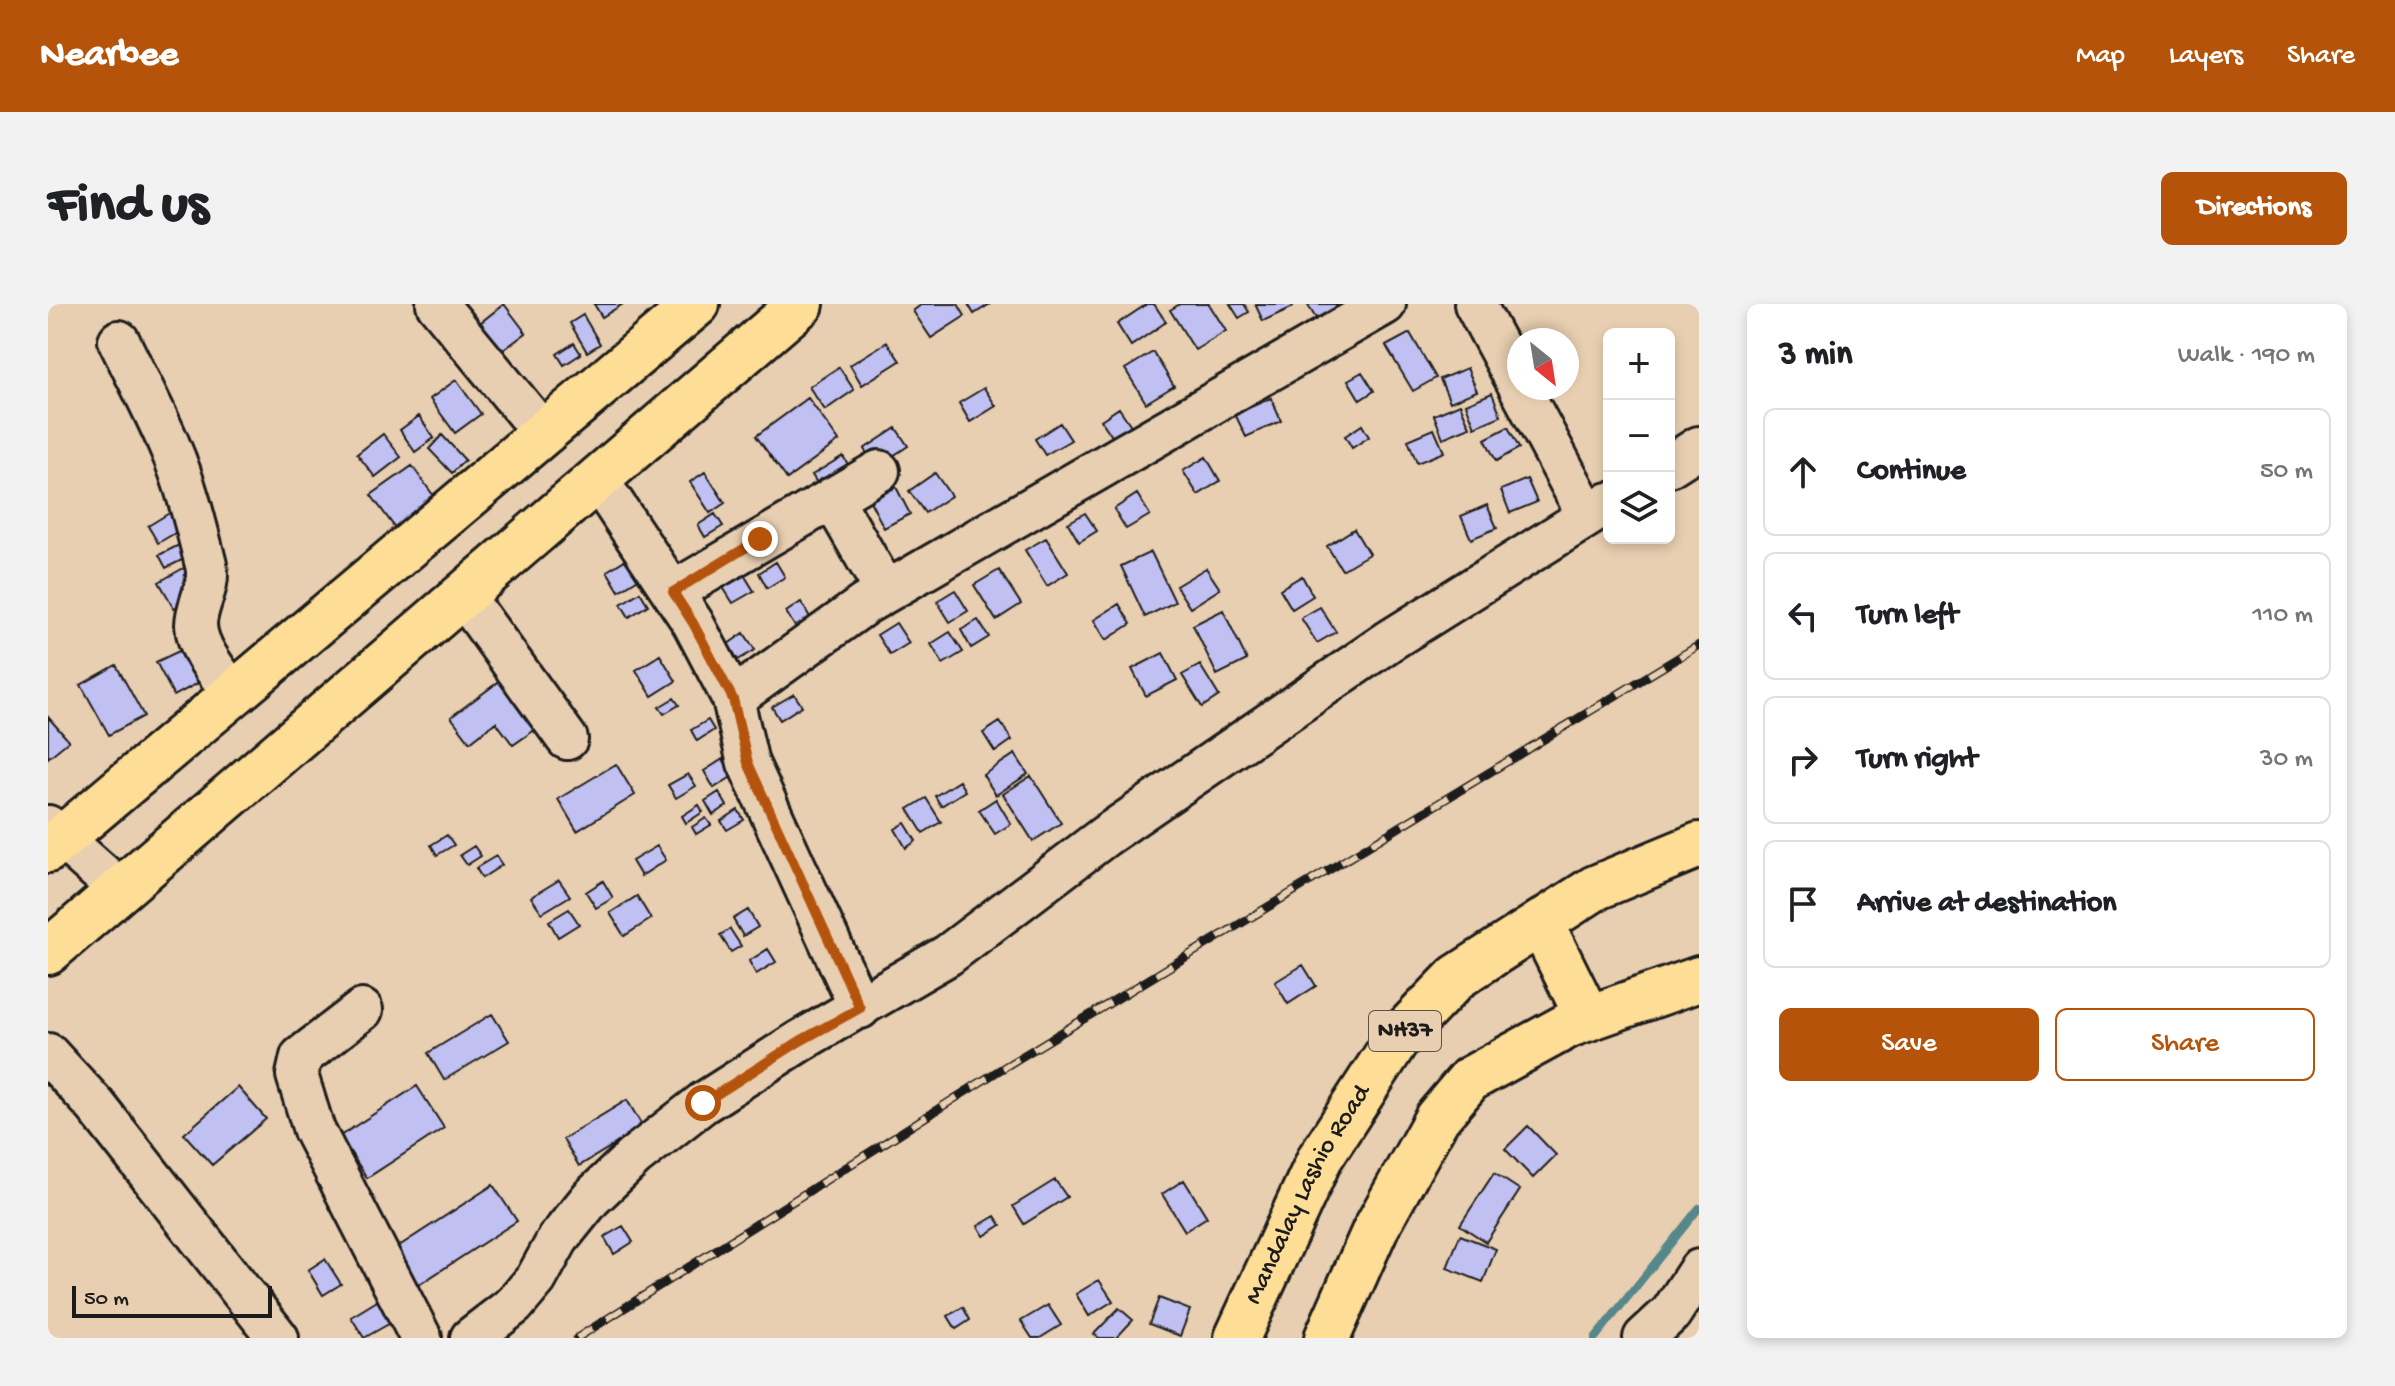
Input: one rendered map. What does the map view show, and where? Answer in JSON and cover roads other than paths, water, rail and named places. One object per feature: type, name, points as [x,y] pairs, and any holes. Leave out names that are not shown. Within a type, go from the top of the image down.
[{"type":"main road","points":[[53,838],[234,695],[697,304]]},
{"type":"main road","points":[[48,952],[801,304]]},
{"type":"main road","name":"Mandalay Lashio Road","points":[[1237,1338],[1320,1158],[1397,1039],[1457,977],[1595,888],[1699,845]]},
{"type":"main road","points":[[1541,923],[1588,1018]]},
{"type":"main road","points":[[1327,1338],[1375,1230],[1437,1118],[1470,1079],[1569,1025],[1699,979]]},
{"type":"street","points":[[437,304],[543,433]]},
{"type":"street","points":[[733,699],[865,604],[1385,304]]},
{"type":"street","points":[[1475,304],[1507,364]]},
{"type":"street","points":[[119,341],[180,473],[207,569],[206,588],[196,624],[209,658],[234,695]]},
{"type":"street","points":[[471,1338],[514,1305],[536,1279],[558,1239],[591,1198],[634,1157],[703,1103],[800,1041],[948,955],[1105,836],[1389,641],[1598,510],[1527,400]]},
{"type":"street","points":[[1675,462],[1699,447]]},
{"type":"street","points":[[673,592],[879,471]]},
{"type":"street","points":[[598,480],[693,623],[733,699],[748,763],[860,1008]]},
{"type":"street","points":[[832,498],[886,592]]},
{"type":"street","points":[[463,595],[567,739]]},
{"type":"street","points":[[53,838],[119,889]]},
{"type":"street","points":[[362,1010],[301,1057],[297,1075],[314,1130],[421,1338]]},
{"type":"street","points":[[48,1054],[96,1106],[278,1338]]},
{"type":"street","points":[[1644,1338],[1671,1313],[1699,1270]]},
{"type":"waterway","points":[[1595,1338],[1699,1208]]},
{"type":"railway","points":[[577,1338],[998,1071],[1699,645]]}]
